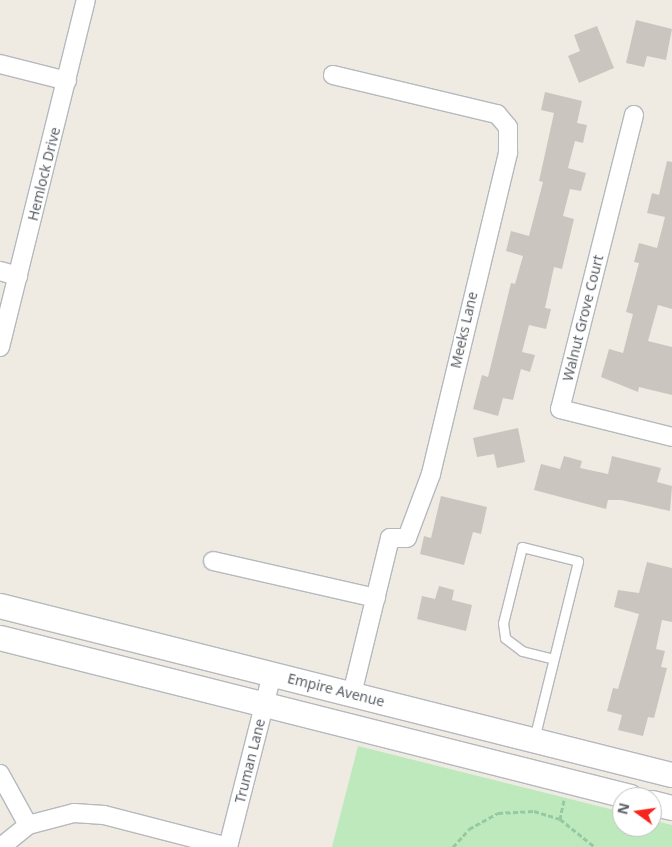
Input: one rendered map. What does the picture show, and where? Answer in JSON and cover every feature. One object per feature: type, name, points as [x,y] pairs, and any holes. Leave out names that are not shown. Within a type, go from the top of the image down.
[{"type":"main road","name":"Empire Avenue","points":[[0,606],[672,775]]},
{"type":"main road","points":[[0,638],[612,793]]},
{"type":"street","name":"Hemlock Drive","points":[[0,347],[86,0]]},
{"type":"street","points":[[0,64],[67,82]]},
{"type":"street","name":"Meeks Lane","points":[[333,74],[497,114],[508,126],[508,153],[431,474],[407,538],[390,538],[352,694]]},
{"type":"street","name":"Walnut Grove Court","points":[[634,115],[560,409],[672,437]]},
{"type":"street","points":[[0,271],[18,276]]},
{"type":"street","points":[[213,561],[376,598]]},
{"type":"street","name":"Truman Lane","points":[[228,847],[272,674]]},
{"type":"street","points":[[0,774],[28,825]]},
{"type":"street","points":[[1,847],[28,825],[66,814],[104,815],[228,847]]},
{"type":"lane","points":[[534,739],[554,659],[578,562],[522,547],[503,623],[505,638],[522,651],[554,659]]},
{"type":"path","points":[[560,819],[565,796]]},
{"type":"path","points":[[452,847],[469,829],[498,813],[534,811],[560,819],[595,847]]},
{"type":"green space","points":[[358,746],[612,810],[612,837],[662,837],[662,822],[672,825],[672,847],[332,847]]},
{"type":"building","points":[[636,20],[672,29],[666,60],[647,56],[644,67],[626,63]]},
{"type":"building","points":[[597,26],[614,68],[579,83],[568,56],[580,51],[574,35]]},
{"type":"building","points":[[545,92],[582,101],[577,123],[587,125],[583,143],[575,141],[568,168],[586,173],[581,191],[570,189],[563,216],[574,219],[562,269],[554,267],[545,308],[551,309],[546,329],[529,325],[522,352],[535,355],[530,372],[521,369],[513,400],[503,398],[498,416],[473,409],[482,375],[488,377],[511,283],[515,284],[523,256],[506,251],[511,231],[529,236],[543,182],[539,181],[554,113],[541,110]]},
{"type":"building","points":[[667,161],[672,162],[672,309],[658,305],[648,341],[672,347],[672,395],[639,387],[638,392],[601,377],[609,349],[623,353],[633,314],[626,312],[639,263],[634,262],[639,243],[657,248],[665,217],[647,213],[652,193],[659,195]]},
{"type":"building","points":[[518,428],[525,462],[497,468],[494,454],[477,457],[473,438]]},
{"type":"building","points":[[564,456],[582,461],[580,468],[608,474],[612,456],[661,468],[657,482],[672,486],[670,511],[621,500],[608,500],[606,509],[534,490],[541,464],[560,469]]},
{"type":"building","points":[[441,496],[487,507],[481,534],[473,532],[464,565],[420,554],[424,536],[431,538]]},
{"type":"building","points":[[647,562],[672,568],[672,622],[662,620],[656,649],[665,651],[661,667],[667,668],[654,718],[648,717],[643,736],[618,730],[622,715],[607,711],[613,688],[618,689],[639,614],[614,607],[618,590],[639,593]]},
{"type":"building","points":[[439,586],[454,590],[452,600],[472,605],[466,631],[417,619],[422,596],[435,599]]}]
